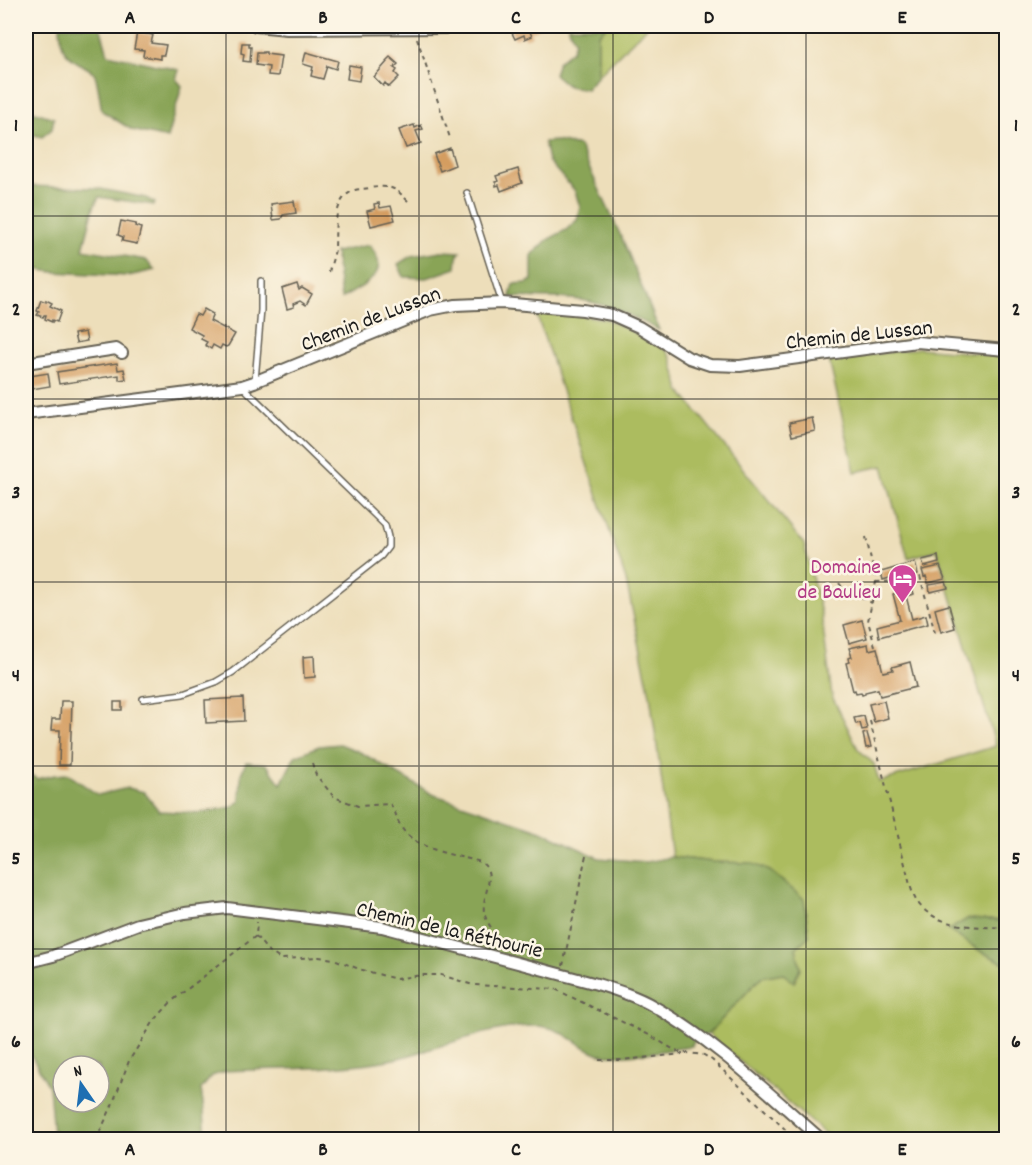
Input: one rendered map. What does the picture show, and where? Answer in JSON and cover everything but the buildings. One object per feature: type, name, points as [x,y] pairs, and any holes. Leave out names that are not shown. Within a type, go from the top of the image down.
[{"type":"street","points":[[256,26],[287,29],[450,28]]},
{"type":"street","name":"Chemin de Lussan","points":[[26,414],[242,386],[430,310],[455,305],[502,303],[612,315],[639,327],[689,358],[710,365],[740,366],[917,342],[1006,350]]},
{"type":"street","points":[[26,363],[116,349],[122,353]]},
{"type":"street","name":"Chemin de la Réthourie","points":[[26,963],[53,956],[138,924],[185,913],[226,908],[382,927],[597,984],[652,1005],[705,1039],[822,1140]]},
{"type":"lane","points":[[467,193],[502,303]]},
{"type":"lane","points":[[254,382],[261,310],[261,280]]},
{"type":"lane","points":[[143,699],[183,694],[216,682],[381,556],[388,547],[385,525],[242,386]]},
{"type":"path","points":[[414,28],[450,138]]},
{"type":"path","points":[[329,272],[335,252],[336,215],[343,199],[350,193],[356,190],[391,187],[410,203]]},
{"type":"path","points":[[867,537],[876,582],[868,621],[875,646]]},
{"type":"path","points":[[876,582],[902,581],[920,576],[935,633]]},
{"type":"path","points":[[839,582],[842,587],[872,603]]},
{"type":"path","points":[[870,721],[910,885],[917,902],[939,920],[1006,928]]},
{"type":"path","points":[[312,763],[316,775],[334,797],[358,806],[390,804],[395,810],[400,826],[410,837],[425,847],[481,862],[487,869],[489,882],[484,895],[484,913],[489,925],[507,948],[513,962]]},
{"type":"path","points":[[561,975],[586,855]]},
{"type":"path","points":[[258,911],[256,936],[267,950],[280,959],[319,957],[334,959],[359,969],[396,979],[441,975],[472,985],[555,989],[685,1054]]},
{"type":"path","points":[[96,1140],[129,1061],[154,1021],[172,1001],[256,936]]},
{"type":"path","points":[[599,1060],[685,1054],[704,1055],[788,1131],[793,1140]]},
{"type":"green space","points":[[60,26],[100,26],[108,54],[179,70],[176,79],[182,86],[167,138],[132,130],[102,111],[94,73],[70,57],[64,49]]},
{"type":"green space","points":[[568,26],[606,26],[598,35],[598,75],[586,89],[568,86],[554,74],[558,62],[572,50],[575,41]]},
{"type":"green space","points":[[606,26],[648,26],[598,75],[598,35]]},
{"type":"green space","points":[[26,109],[54,118],[52,129],[42,137],[26,133]]},
{"type":"green space","points":[[557,141],[579,146],[625,245],[659,330],[621,312],[590,302],[563,298],[510,297],[513,284],[527,283],[532,280],[532,255],[547,240],[566,230],[577,220],[580,207],[575,191],[548,161],[544,142]]},
{"type":"green space","points":[[26,186],[96,188],[146,198],[155,203],[154,205],[99,197],[94,207],[83,249],[146,260],[155,270],[128,276],[26,268]]},
{"type":"green space","points":[[369,245],[379,264],[377,271],[373,278],[341,299],[335,252]]},
{"type":"green space","points":[[441,251],[460,252],[456,268],[427,278],[404,277],[398,264],[411,256]]},
{"type":"green space","points":[[536,313],[606,319],[666,350],[671,357],[680,391],[804,544],[821,613],[832,696],[858,749],[874,764],[879,782],[996,746],[937,550],[908,558],[883,466],[855,472],[829,360],[919,348],[1006,356],[1006,921],[967,919],[947,929],[982,952],[1006,964],[1006,1139],[831,1139],[708,1034],[761,977],[782,973],[795,981],[800,968],[796,948],[751,863],[713,862],[672,857],[650,695],[626,580]]},
{"type":"green space","points":[[340,744],[360,752],[432,794],[542,831],[599,858],[646,862],[672,857],[713,862],[751,863],[770,871],[804,899],[809,936],[796,948],[800,968],[794,982],[782,973],[761,977],[708,1034],[693,1042],[692,1046],[643,1054],[606,1055],[589,1050],[553,1029],[535,1026],[517,1027],[373,1063],[226,1071],[212,1076],[201,1089],[206,1139],[55,1139],[51,1114],[111,1114],[111,1054],[51,1054],[51,1110],[49,1087],[26,1046],[26,772],[37,779],[68,774],[98,795],[128,788],[144,792],[159,811],[199,813],[232,807],[240,801],[241,774],[246,762],[266,764],[281,784],[295,756],[319,746]]},
{"type":"green space","points":[[967,919],[1006,921],[1006,964],[946,929],[951,929]]},
{"type":"place","name":"Domaine de Baulieu","points":[[902,604]]}]
